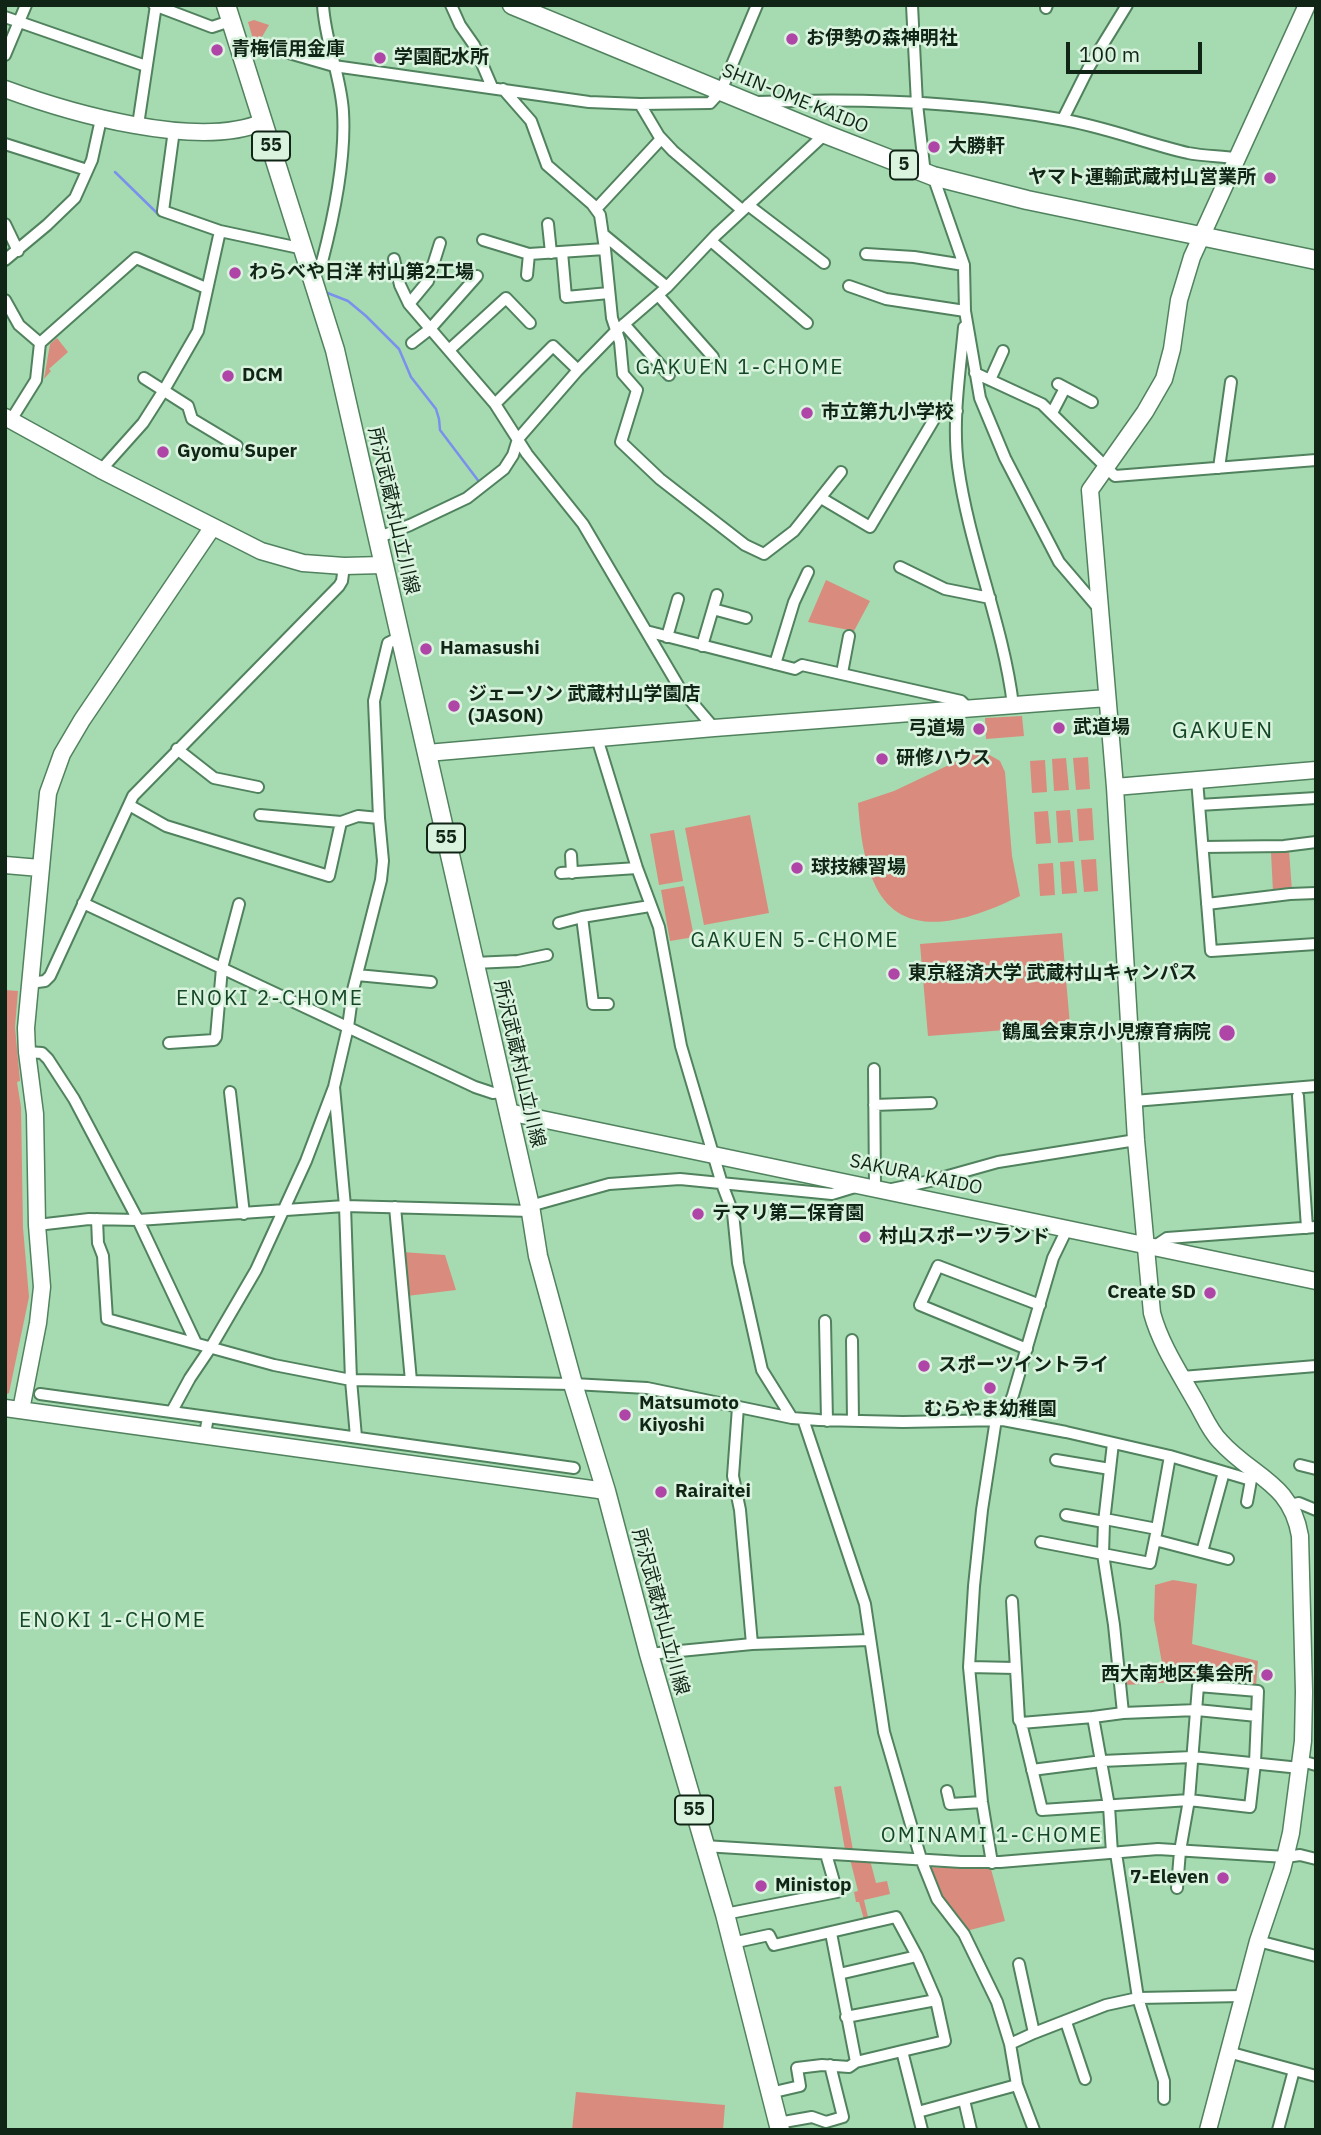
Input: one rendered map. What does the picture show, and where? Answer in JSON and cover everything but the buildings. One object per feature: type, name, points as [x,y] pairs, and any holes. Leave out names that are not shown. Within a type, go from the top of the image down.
[{"type":"main road","name":"SHIN-OME KAIDO","points":[[512,5],[929,175],[987,192],[1316,260]]},
{"type":"main road","name":"所沢武蔵村山立川線","points":[[228,13],[335,350],[530,1209],[538,1256],[725,1914],[779,2126]]},
{"type":"street","points":[[5,55],[26,5]]},
{"type":"street","points":[[315,283],[336,199],[342,150],[343,111],[324,24],[323,5]]},
{"type":"street","points":[[451,5],[497,88],[531,121],[547,166],[569,182],[600,215],[609,293],[620,328],[623,374],[638,390],[621,442],[660,479],[745,545],[764,554],[794,531],[841,472]]},
{"type":"street","points":[[261,46],[334,66],[589,102],[710,103],[721,91],[757,5]]},
{"type":"street","points":[[912,5],[917,104],[929,175],[964,265],[965,311],[957,411],[958,463],[963,497],[1008,669],[1013,705]]},
{"type":"street","points":[[1063,119],[1089,67],[1127,5]]},
{"type":"street","points":[[138,125],[155,6],[212,27],[228,13]]},
{"type":"street","points":[[1254,1476],[1217,1438],[1155,1326],[1149,1300],[1150,1245],[1136,1140],[1115,787],[1090,490],[1145,412],[1164,379],[1172,349],[1179,300],[1200,236],[1307,9]]},
{"type":"street","points":[[5,17],[146,66]]},
{"type":"street","points":[[5,89],[52,106],[101,119],[174,130],[237,130],[263,122]]},
{"type":"street","points":[[748,103],[879,101],[1012,111],[1063,119],[1190,153],[1235,158]]},
{"type":"street","points":[[640,104],[662,139],[673,151],[824,263]]},
{"type":"street","points":[[5,260],[75,198],[97,145],[101,119]]},
{"type":"street","points":[[174,130],[163,211],[220,231],[304,249]]},
{"type":"street","points":[[377,538],[467,498],[504,469],[518,439],[578,370],[667,287],[745,207],[825,134]]},
{"type":"street","points":[[596,209],[662,139]]},
{"type":"street","points":[[5,144],[87,170]]},
{"type":"street","points":[[548,224],[566,297],[609,293]]},
{"type":"street","points":[[5,225],[18,251]]},
{"type":"street","points":[[101,470],[143,423],[198,331],[220,231]]},
{"type":"street","points":[[604,236],[667,287]]},
{"type":"street","points":[[483,240],[529,254],[606,249]]},
{"type":"street","points":[[711,241],[807,323]]},
{"type":"street","points":[[409,304],[428,281],[440,243]]},
{"type":"street","points":[[527,275],[529,254]]},
{"type":"street","points":[[866,254],[914,257],[964,265]]},
{"type":"street","points":[[206,288],[136,258],[40,343],[36,380],[8,418],[101,470],[261,551],[303,563],[383,565]]},
{"type":"street","points":[[394,259],[400,285],[409,304],[495,404],[527,454],[583,524],[679,687],[714,728]]},
{"type":"street","points":[[412,343],[430,329],[477,276]]},
{"type":"street","points":[[849,286],[886,299],[965,311]]},
{"type":"street","points":[[449,350],[516,289]]},
{"type":"street","points":[[658,295],[713,357]]},
{"type":"street","points":[[506,298],[530,323]]},
{"type":"street","points":[[7,307],[19,325],[40,343]]},
{"type":"street","points":[[965,311],[980,398],[1005,458],[1059,562],[1101,610]]},
{"type":"street","points":[[620,328],[669,375]]},
{"type":"street","points":[[495,404],[553,346],[578,370]]},
{"type":"street","points":[[990,380],[1003,351]]},
{"type":"street","points":[[975,373],[1042,404],[1115,477],[1316,460]]},
{"type":"street","points":[[144,378],[188,406],[192,419],[237,446]]},
{"type":"street","points":[[1219,468],[1231,382]]},
{"type":"street","points":[[1052,413],[1061,386],[1092,402]]},
{"type":"street","points":[[821,498],[870,527],[939,411],[957,411]]},
{"type":"street","points":[[212,528],[82,720],[62,754],[48,793],[26,1028],[35,1114],[37,1225],[42,1287],[40,1311],[13,1409],[606,1491]]},
{"type":"street","points":[[30,983],[45,981],[50,976],[133,796],[339,586],[344,566]]},
{"type":"street","points":[[900,567],[944,589],[990,598]]},
{"type":"street","points":[[775,664],[794,602],[807,572]]},
{"type":"street","points":[[702,646],[717,595]]},
{"type":"street","points":[[667,637],[678,599]]},
{"type":"street","points":[[713,610],[746,618]]},
{"type":"street","points":[[646,631],[795,669],[802,665],[961,701],[969,709]]},
{"type":"street","points":[[842,673],[849,636]]},
{"type":"street","points":[[172,1411],[256,1270],[306,1161],[334,1087],[357,975],[381,880],[383,861],[374,701],[388,643],[400,637]]},
{"type":"street","points":[[427,753],[1107,698]]},
{"type":"street","points":[[597,738],[637,868],[659,927],[681,1046],[733,1213],[738,1263],[762,1370],[798,1418],[865,1604],[884,1732],[921,1859],[937,1899],[968,1941],[997,2002],[1010,2044],[1017,2085],[1034,2130]]},
{"type":"street","points":[[177,750],[214,778],[258,787]]},
{"type":"street","points":[[1115,787],[1316,770]]},
{"type":"street","points":[[1197,780],[1211,951],[1316,944]]},
{"type":"street","points":[[1199,805],[1316,798]]},
{"type":"street","points":[[129,805],[166,826],[329,876],[341,822]]},
{"type":"street","points":[[260,815],[341,822],[358,817],[379,818]]},
{"type":"street","points":[[1203,847],[1284,846],[1316,842]]},
{"type":"street","points":[[571,855],[566,873],[637,868]]},
{"type":"street","points":[[5,865],[40,868]]},
{"type":"street","points":[[1207,904],[1290,894],[1316,894]]},
{"type":"street","points":[[83,903],[475,1087],[503,1093]]},
{"type":"street","points":[[169,1043],[214,1040],[216,1037],[222,968],[239,904]]},
{"type":"street","points":[[559,923],[650,906]]},
{"type":"street","points":[[582,917],[593,1004],[607,1004]]},
{"type":"street","points":[[474,963],[517,961],[547,955]]},
{"type":"street","points":[[357,975],[431,982]]},
{"type":"street","points":[[27,1052],[42,1053],[74,1099],[138,1220],[195,1342]]},
{"type":"street","points":[[874,1069],[874,1188]]},
{"type":"street","points":[[1134,1101],[1316,1086]]},
{"type":"street","points":[[334,1087],[345,1206],[351,1380],[356,1437]]},
{"type":"street","points":[[230,1091],[244,1214]]},
{"type":"street","points":[[1150,1245],[1167,1238],[1311,1227],[1298,1096]]},
{"type":"street","points":[[874,1105],[931,1103]]},
{"type":"street","name":"SAKURA KAIDO","points":[[508,1112],[1316,1281]]},
{"type":"street","points":[[37,1225],[97,1219],[138,1220],[345,1206],[530,1209],[608,1184],[680,1179],[832,1194],[929,1181],[998,1162],[1136,1140]]},
{"type":"street","points":[[395,1207],[411,1381]]},
{"type":"street","points":[[97,1219],[98,1242],[103,1256],[107,1319],[274,1364],[351,1380],[647,1388],[738,1407],[827,1421],[1000,1420],[1170,1455],[1224,1472],[1254,1476],[1276,1487],[1290,1505],[1300,1536],[1306,1765],[1286,1857],[1242,1996],[1208,2130]]},
{"type":"street","points":[[992,1863],[982,1802],[969,1667],[981,1523],[1000,1420],[1027,1349],[1053,1258],[1067,1229]]},
{"type":"street","points":[[1027,1349],[920,1304],[938,1266],[1040,1305]]},
{"type":"street","points":[[825,1321],[827,1421]]},
{"type":"street","points":[[852,1340],[853,1421]]},
{"type":"street","points":[[1182,1377],[1316,1366]]},
{"type":"street","points":[[40,1394],[574,1468]]},
{"type":"street","points":[[738,1407],[733,1476],[740,1510],[752,1644]]},
{"type":"street","points":[[205,1434],[208,1417]]},
{"type":"street","points":[[1113,1443],[1103,1554],[1123,1713]]},
{"type":"street","points":[[465,1471],[467,1453]]},
{"type":"street","points":[[1041,1542],[1150,1563],[1170,1455]]},
{"type":"street","points":[[1056,1460],[1110,1469]]},
{"type":"street","points":[[1300,1465],[1316,1469]]},
{"type":"street","points":[[1202,1552],[1224,1472]]},
{"type":"street","points":[[1247,1502],[1254,1476]]},
{"type":"street","points":[[1290,1505],[1299,1503],[1316,1510]]},
{"type":"street","points":[[1066,1515],[1105,1521],[1156,1534],[1228,1559]]},
{"type":"street","points":[[1012,1601],[1019,1720],[1042,1810],[1189,1800],[1250,1807],[1258,1691],[1198,1686],[1189,1800],[1177,1888]]},
{"type":"street","points":[[649,1654],[752,1644],[869,1640]]},
{"type":"street","points":[[969,1667],[1015,1668]]},
{"type":"street","points":[[1021,1723],[1123,1713],[1197,1710],[1258,1716]]},
{"type":"street","points":[[1093,1717],[1138,1998],[1164,2081],[1164,2099]]},
{"type":"street","points":[[1032,1770],[1102,1761],[1192,1757],[1306,1765]]},
{"type":"street","points":[[947,1791],[950,1804],[982,1802]]},
{"type":"street","points":[[704,1846],[992,1863],[1158,1849],[1286,1857],[1300,1855],[1316,1860]]},
{"type":"street","points":[[725,1914],[836,1892],[826,1854]]},
{"type":"street","points":[[732,1943],[769,1935],[774,1945],[895,1917],[917,1956],[936,2000],[945,2041],[856,2062],[849,2067],[830,2065],[797,2068],[800,2086],[770,2093]]},
{"type":"street","points":[[831,1933],[856,2062]]},
{"type":"street","points":[[1258,1941],[1316,1956]]},
{"type":"street","points":[[839,1974],[917,1956]]},
{"type":"street","points":[[1019,1964],[1034,2033]]},
{"type":"street","points":[[1010,2044],[1106,2005],[1138,1998],[1242,1996]]},
{"type":"street","points":[[846,2017],[936,2000]]},
{"type":"street","points":[[1066,2022],[1085,2079]]},
{"type":"street","points":[[902,2051],[922,2130]]},
{"type":"street","points":[[1228,2052],[1316,2076]]},
{"type":"street","points":[[779,2126],[812,2117],[826,2122],[843,2117],[830,2065]]},
{"type":"street","points":[[1278,2130],[1294,2070]]},
{"type":"street","points":[[918,2112],[1017,2085]]},
{"type":"street","points":[[964,2099],[971,2130]]},
{"type":"shaded area","points":[[254,20],[269,25],[259,42],[253,39],[248,22]]},
{"type":"shaded area","points":[[57,338],[68,352],[49,369],[51,371],[44,379],[50,344]]},
{"type":"shaded area","points":[[826,580],[870,601],[854,631],[808,622]]},
{"type":"shaded area","points":[[1022,716],[1024,736],[986,739],[985,718]]},
{"type":"shaded area","points":[[986,753],[1000,761],[1005,772],[1012,856],[1020,896],[983,912],[942,922],[922,921],[904,916],[889,905],[876,887],[863,845],[858,803],[894,791],[972,754]]},
{"type":"shaded area","points":[[1088,757],[1090,789],[1076,790],[1073,758]]},
{"type":"shaded area","points":[[1066,758],[1069,790],[1054,791],[1052,759]]},
{"type":"shaded area","points":[[1045,760],[1047,792],[1032,793],[1030,761]]},
{"type":"shaded area","points":[[1092,808],[1094,840],[1079,841],[1077,809]]},
{"type":"shaded area","points":[[1070,810],[1073,842],[1058,843],[1056,811]]},
{"type":"shaded area","points":[[1048,811],[1051,843],[1036,844],[1034,812]]},
{"type":"shaded area","points":[[750,815],[769,913],[704,925],[685,828]]},
{"type":"shaded area","points":[[674,830],[683,881],[659,885],[650,834]]},
{"type":"shaded area","points":[[1289,850],[1292,891],[1273,892],[1271,852]]},
{"type":"shaded area","points":[[1096,859],[1098,891],[1084,892],[1081,860]]},
{"type":"shaded area","points":[[1074,861],[1077,893],[1062,894],[1060,862]]},
{"type":"shaded area","points":[[1053,863],[1055,895],[1040,896],[1038,864]]},
{"type":"shaded area","points":[[684,886],[694,937],[670,941],[661,890]]},
{"type":"shaded area","points":[[1062,933],[1070,1025],[928,1036],[920,944]]},
{"type":"shaded area","points":[[5,990],[18,991],[15,1027],[20,1081],[17,1082],[21,1107],[23,1228],[29,1297],[9,1393],[5,1395]]},
{"type":"shaded area","points":[[402,1252],[445,1255],[456,1290],[407,1296]]},
{"type":"shaded area","points":[[1173,1580],[1197,1584],[1192,1644],[1258,1661],[1256,1686],[1195,1681],[1125,1685],[1128,1680],[1164,1674],[1154,1619],[1155,1585]]},
{"type":"shaded area","points":[[841,1786],[853,1850],[845,1850],[834,1787]]},
{"type":"shaded area","points":[[850,1859],[870,1860],[876,1883],[887,1881],[890,1894],[864,1900],[869,1921],[865,1923],[859,1902],[856,1902],[854,1892],[858,1891]]},
{"type":"shaded area","points":[[925,1867],[991,1869],[1005,1921],[966,1931],[943,1901]]},
{"type":"shaded area","points":[[576,2092],[725,2105],[723,2130],[572,2130]]},
{"type":"waterway","points":[[115,172],[164,217]]},
{"type":"waterway","points":[[325,292],[348,301],[399,349],[411,377],[436,409],[440,430],[480,483]]},
{"type":"place","name":"お伊勢の森神明社","points":[[792,39]]},
{"type":"place","name":"青梅信用金庫","points":[[217,50]]},
{"type":"place","name":"学園配水所","points":[[380,58]]},
{"type":"place","name":"大勝軒","points":[[934,147]]},
{"type":"place","name":"ヤマト運輸武蔵村山営業所","points":[[1270,178]]},
{"type":"place","name":"わらべや日洋 村山第2工場","points":[[235,273]]},
{"type":"place","name":"DCM","points":[[228,376]]},
{"type":"place","name":"市立第九小学校","points":[[807,413]]},
{"type":"place","name":"Gyomu Super","points":[[163,452]]},
{"type":"place","name":"Hamasushi","points":[[426,649]]},
{"type":"place","name":"ジェーソン 武蔵村山学園店 (JASON)","points":[[454,706]]},
{"type":"place","name":"武道場","points":[[1059,728]]},
{"type":"place","name":"弓道場","points":[[979,729]]},
{"type":"place","name":"研修ハウス","points":[[882,759]]},
{"type":"place","name":"球技練習場","points":[[797,868]]},
{"type":"place","name":"東京経済大学 武蔵村山キャンパス","points":[[894,974]]},
{"type":"place","name":"鶴風会東京小児療育病院","points":[[1227,1033]]},
{"type":"place","name":"テマリ第二保育園","points":[[698,1214]]},
{"type":"place","name":"村山スポーツランド","points":[[865,1237]]},
{"type":"place","name":"Create SD","points":[[1210,1293]]},
{"type":"place","name":"スポーツイントライ","points":[[924,1366]]},
{"type":"place","name":"むらやま幼稚園","points":[[990,1388]]},
{"type":"place","name":"Matsumoto Kiyoshi","points":[[625,1415]]},
{"type":"place","name":"Rairaitei","points":[[661,1492]]},
{"type":"place","name":"西大南地区集会所","points":[[1267,1675]]},
{"type":"place","name":"7-Eleven","points":[[1223,1878]]},
{"type":"place","name":"Ministop","points":[[761,1886]]},
{"type":"district","name":"GAKUEN 1-CHOME","points":[[740,368]]},
{"type":"district","name":"GAKUEN","points":[[1223,731]]},
{"type":"district","name":"GAKUEN 5-CHOME","points":[[795,941]]},
{"type":"district","name":"ENOKI 2-CHOME","points":[[270,999]]},
{"type":"district","name":"ENOKI 1-CHOME","points":[[113,1621]]},
{"type":"district","name":"OMINAMI 1-CHOME","points":[[992,1836]]}]
